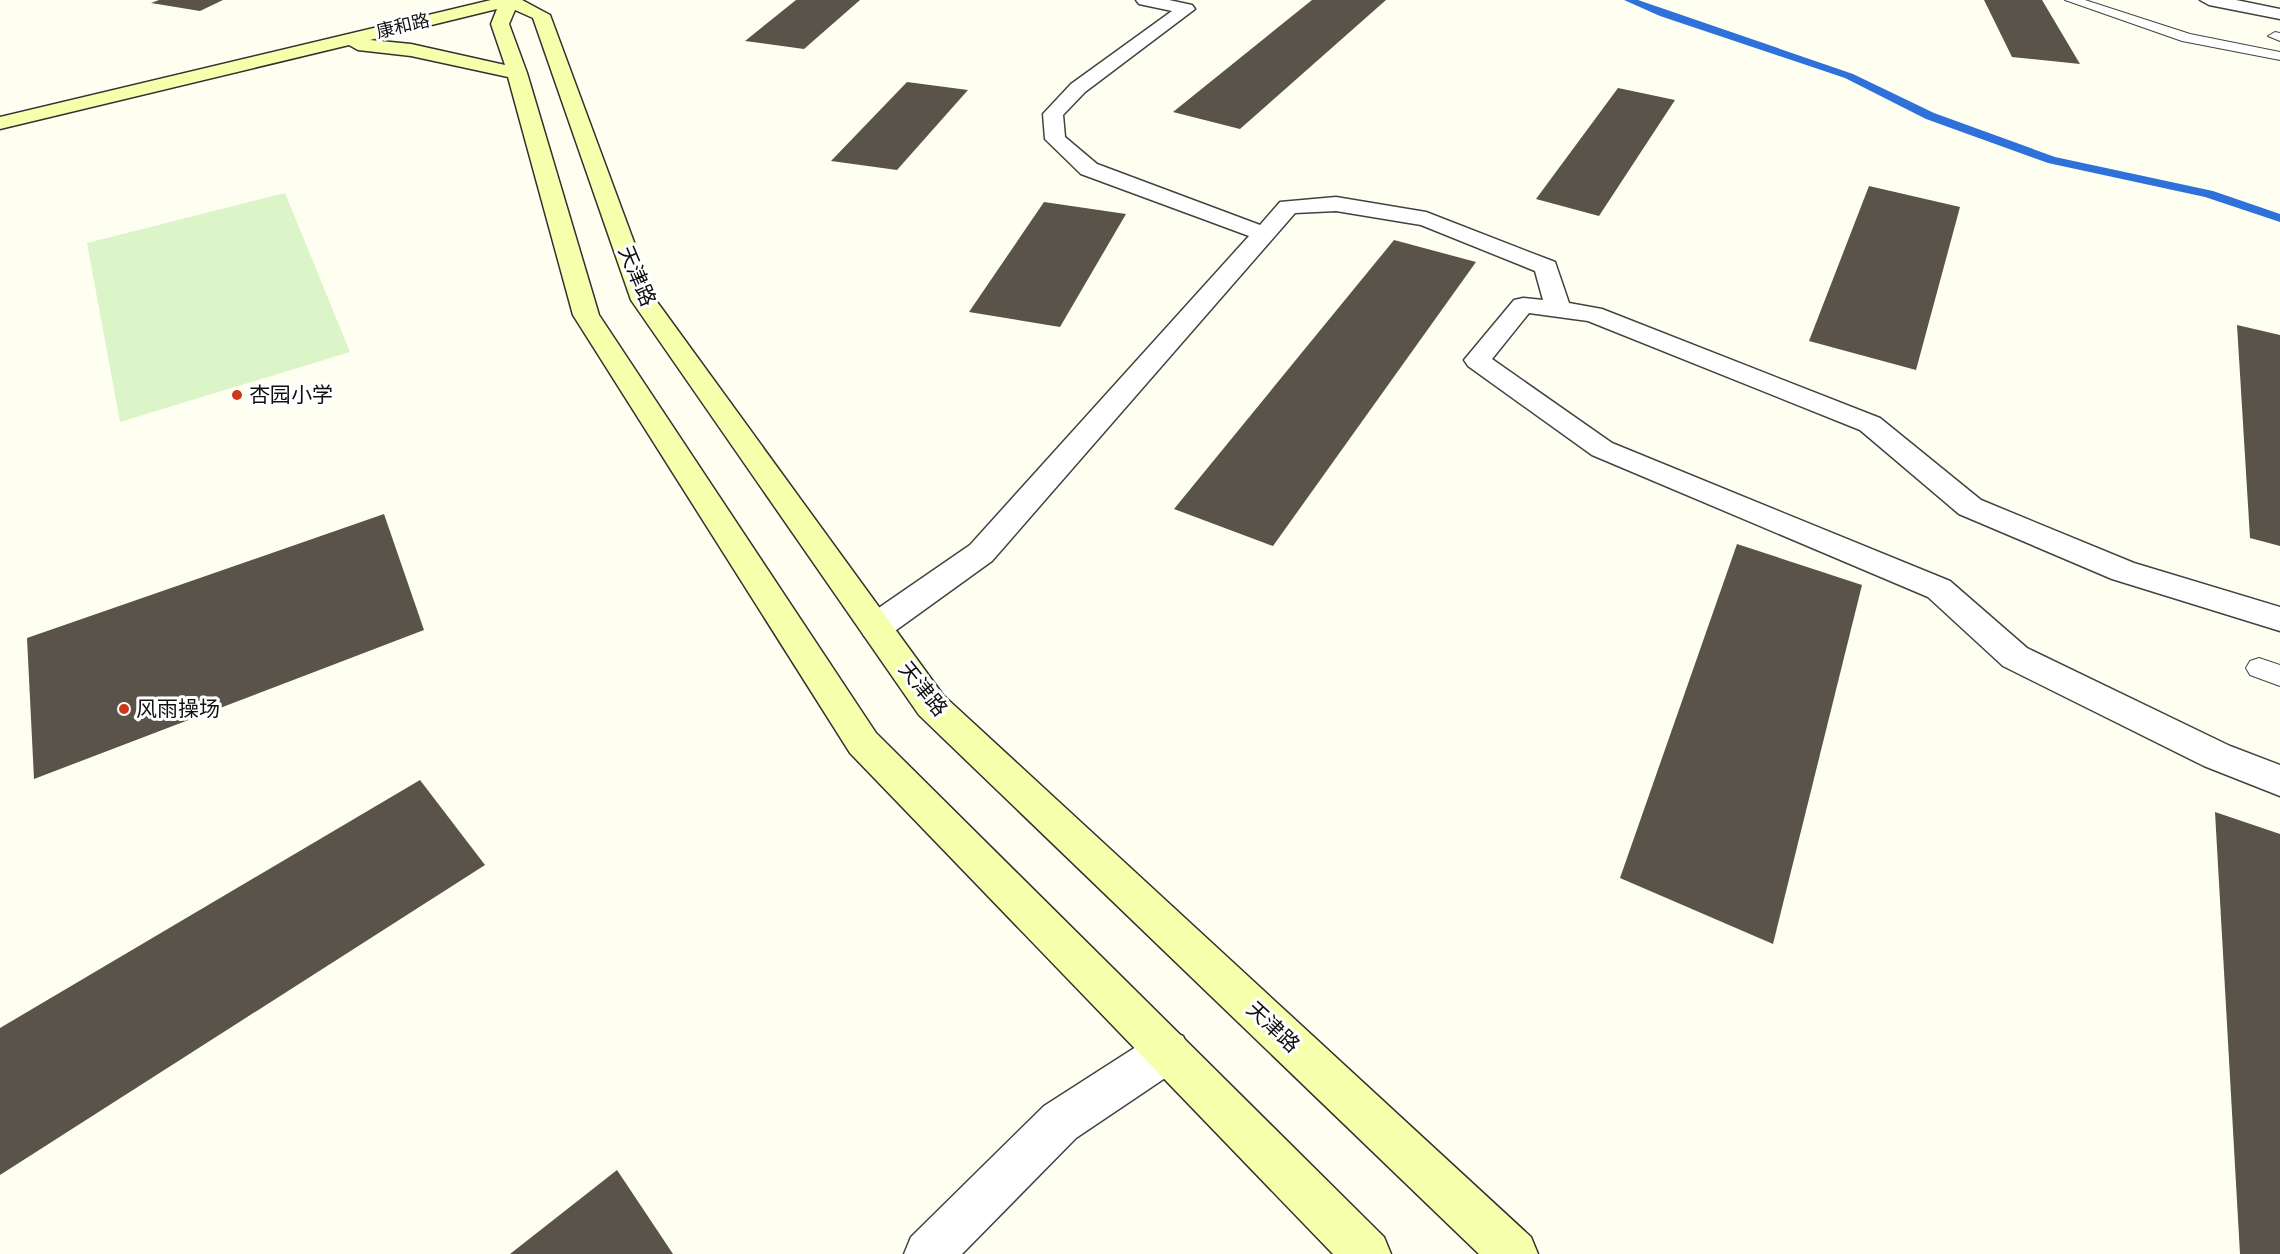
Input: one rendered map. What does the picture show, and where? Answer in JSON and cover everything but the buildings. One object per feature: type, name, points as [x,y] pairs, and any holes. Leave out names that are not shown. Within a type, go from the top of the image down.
[{"type":"main road","name":"康和路","points":[[0,123],[509,0]]},
{"type":"main road","name":"康和路","points":[[0,105],[414,7],[509,0]]},
{"type":"main road","points":[[509,0],[500,24],[517,73],[586,315],[863,742],[1367,1254]]},
{"type":"main road","name":"天津路","points":[[509,0],[541,15],[643,300],[931,705],[1514,1254]]},
{"type":"main road","points":[[338,41],[411,50],[517,73]]},
{"type":"street","points":[[1145,0],[1186,9],[1078,88],[1053,114],[1055,139],[1089,170],[1264,234]]},
{"type":"street","points":[[2209,0],[2280,14]]},
{"type":"street","points":[[876,627],[981,553],[1287,207],[1336,204],[1426,219],[1546,267],[1558,310]]},
{"type":"street","points":[[2280,619],[2123,571],[1970,507],[1870,424],[1593,314],[1523,306],[1477,360],[1602,449],[1939,589],[2015,657],[2217,756],[2280,781]]},
{"type":"street","points":[[928,1254],[1060,1122],[1168,1051]]},
{"type":"lane","points":[[2072,0],[2187,38],[2280,56]]},
{"type":"green space","points":[[285,193],[350,352],[120,422],[87,243]]},
{"type":"waterway","points":[[1629,0],[1664,14],[1849,76],[1930,116],[2052,160],[2208,194],[2280,218]]},
{"type":"place","name":"杏园小学","points":[[237,395]]},
{"type":"place","name":"风雨操场","points":[[124,709]]}]
